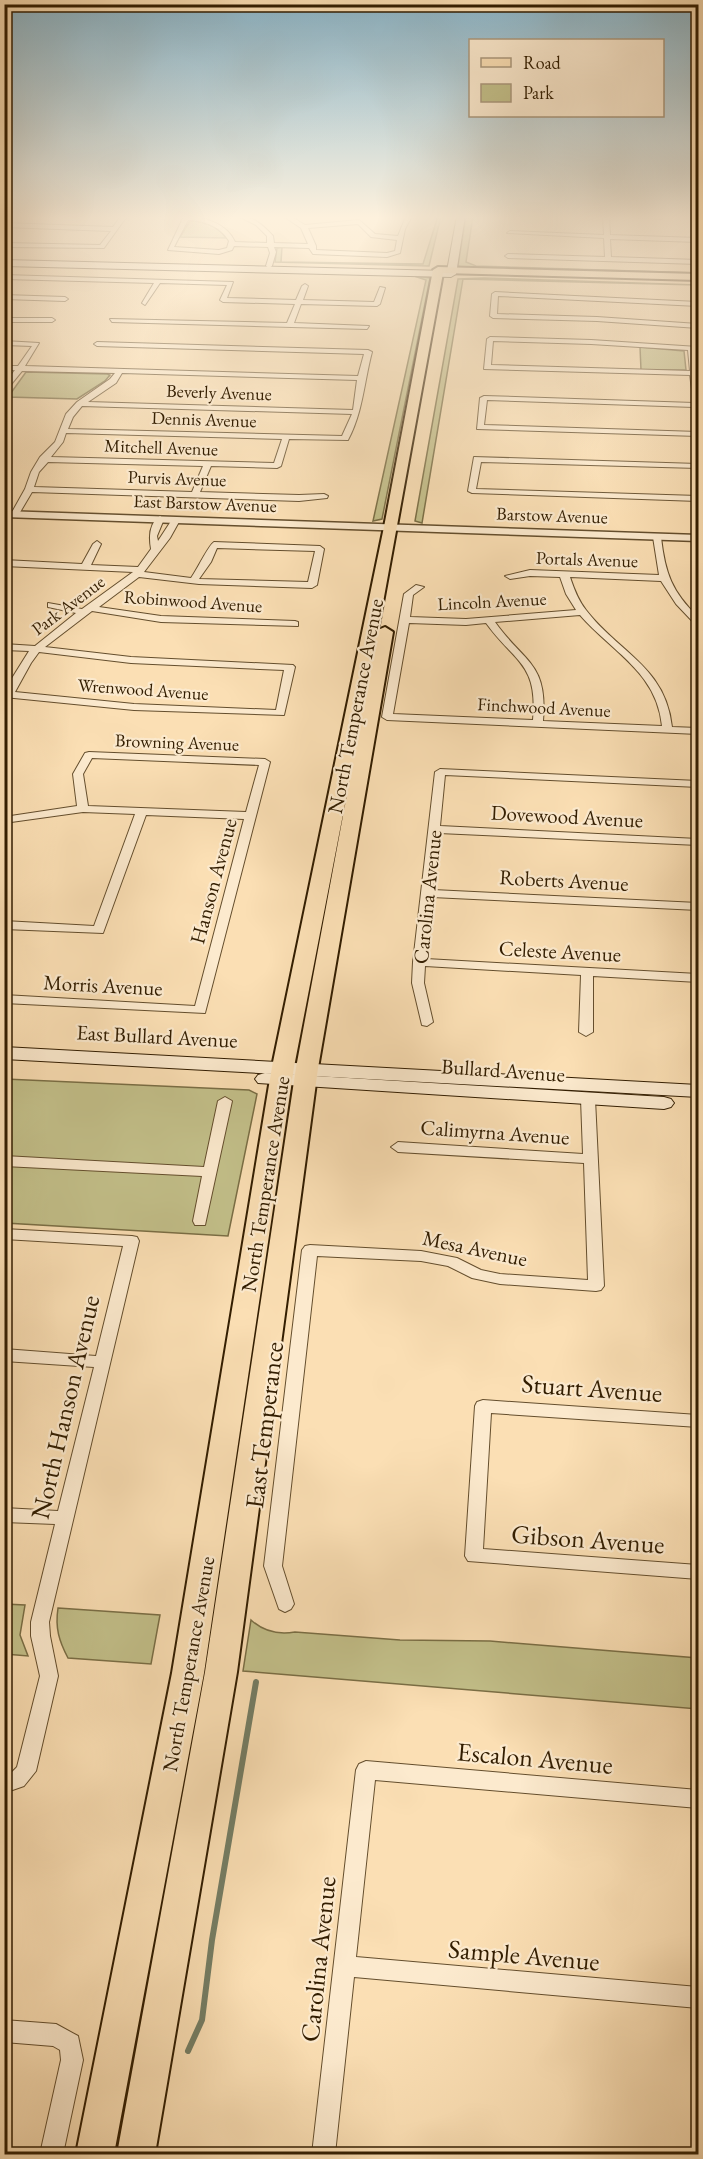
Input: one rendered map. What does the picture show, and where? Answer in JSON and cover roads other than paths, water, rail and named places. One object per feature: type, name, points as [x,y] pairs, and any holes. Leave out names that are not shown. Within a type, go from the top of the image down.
[{"type":"main road","name":"North Temperance Avenue","points":[[94,2154],[188,1673],[294,1074],[437,317]]},
{"type":"main road","name":"East Bullard Avenue","points":[[4,1053],[294,1074]]},
{"type":"main road","name":"East Bullard Avenue","points":[[4,1066],[294,1074]]},
{"type":"main road","name":"North Temperance Avenue","points":[[136,2154],[221,1672],[294,1074]]},
{"type":"main road","name":"Bullard Avenue","points":[[294,1074],[699,1092]]},
{"type":"main road","name":"Bullard Avenue","points":[[294,1074],[588,1099],[699,1105]]},
{"type":"main road","points":[[588,1099],[599,1093],[642,1094],[663,1090]]},
{"type":"street","points":[[290,325],[294,317]]},
{"type":"street","points":[[509,317],[699,326]]},
{"type":"street","points":[[4,320],[52,320]]},
{"type":"street","points":[[112,320],[367,327]]},
{"type":"street","points":[[207,331],[211,322]]},
{"type":"street","points":[[200,346],[204,339]]},
{"type":"street","points":[[693,373],[487,367],[490,339],[695,349],[693,373],[698,406],[484,398],[480,427],[699,434]]},
{"type":"street","points":[[4,343],[37,344],[4,391]]},
{"type":"street","points":[[97,344],[368,352],[357,412]]},
{"type":"street","points":[[4,368],[271,379],[362,378]]},
{"type":"street","points":[[10,514],[29,489],[44,459],[59,441],[69,416],[80,404],[113,381],[120,371]]},
{"type":"street","name":"Beverly Avenue","points":[[80,404],[173,403],[357,412]]},
{"type":"street","name":"Dennis Avenue","points":[[63,431],[345,438],[357,412]]},
{"type":"street","name":"Mitchell Avenue","points":[[44,459],[277,466],[286,437]]},
{"type":"street","points":[[699,466],[477,459],[472,491],[699,499]]},
{"type":"street","points":[[195,495],[208,464]]},
{"type":"street","name":"Purvis Avenue","points":[[29,489],[299,498],[324,496]]},
{"type":"street","name":"East Barstow Avenue","points":[[10,514],[397,527]]},
{"type":"street","name":"Park Avenue","points":[[155,549],[153,536],[160,519]]},
{"type":"street","name":"Park Avenue","points":[[7,694],[37,649],[50,636],[139,572],[155,549],[168,537],[176,520]]},
{"type":"street","name":"Barstow Avenue","points":[[397,527],[699,538]]},
{"type":"street","points":[[657,537],[663,578],[681,604],[699,622]]},
{"type":"street","points":[[86,566],[97,544]]},
{"type":"street","points":[[4,563],[86,566],[194,581],[312,585],[320,549],[214,545],[207,562],[194,581]]},
{"type":"street","name":"Portals Avenue","points":[[510,576],[530,573],[663,578]]},
{"type":"street","points":[[564,574],[581,612],[605,638],[648,676],[660,694],[667,729]]},
{"type":"street","points":[[404,620],[409,594],[419,587]]},
{"type":"street","name":"Robinwood Avenue","points":[[51,605],[161,619],[295,624]]},
{"type":"street","name":"Lincoln Avenue","points":[[404,620],[489,621],[581,612]]},
{"type":"street","name":"Finchwood Avenue","points":[[404,620],[387,717],[699,730]]},
{"type":"street","points":[[489,621],[531,671],[538,684],[538,723]]},
{"type":"street","points":[[4,647],[37,649]]},
{"type":"street","name":"Wrenwood Avenue","points":[[7,694],[134,707],[280,713],[290,667],[131,660],[37,649]]},
{"type":"street","name":"Browning Avenue","points":[[82,809],[78,774],[88,755],[265,762]]},
{"type":"street","name":"Hanson Avenue","points":[[200,1010],[265,762]]},
{"type":"street","name":"Carolina Avenue","points":[[427,1022],[418,983],[419,962],[440,772],[699,784]]},
{"type":"street","points":[[4,820],[82,809],[250,816]]},
{"type":"street","points":[[4,925],[99,930],[141,812]]},
{"type":"street","name":"Dovewood Avenue","points":[[434,830],[699,842]]},
{"type":"street","name":"Roberts Avenue","points":[[427,893],[699,907]]},
{"type":"street","name":"Celeste Avenue","points":[[419,962],[699,978]]},
{"type":"street","points":[[586,1032],[587,972]]},
{"type":"street","name":"Morris Avenue","points":[[4,999],[200,1010]]},
{"type":"street","points":[[588,1099],[590,1159]]},
{"type":"street","points":[[200,1221],[225,1101]]},
{"type":"street","name":"Calimyrna Avenue","points":[[398,1147],[590,1159]]},
{"type":"street","name":"Mesa Avenue","points":[[310,1250],[421,1256],[452,1262],[477,1274],[500,1279],[596,1286],[590,1159]]},
{"type":"street","points":[[4,1161],[210,1172]]},
{"type":"street","name":"North Hanson Avenue","points":[[4,1234],[132,1241],[40,1622],[39,1633],[49,1665],[49,1676],[26,1771],[6,1789]]},
{"type":"street","name":"East Temperance","points":[[285,1604],[273,1566],[310,1250]]},
{"type":"street","points":[[4,1355],[103,1362]]},
{"type":"street","name":"Stuart Avenue","points":[[474,1556],[483,1406],[699,1421]]},
{"type":"street","points":[[4,1515],[66,1518]]},
{"type":"street","name":"Gibson Avenue","points":[[474,1556],[699,1572]]},
{"type":"street","name":"Carolina Avenue","points":[[323,2154],[366,1770]]},
{"type":"street","name":"Escalon Avenue","points":[[366,1770],[699,1799]]},
{"type":"street","name":"Sample Avenue","points":[[345,1966],[699,1998]]},
{"type":"street","points":[[4,2031],[56,2035],[70,2044],[72,2060],[52,2154]]},
{"type":"waterway","points":[[188,2051],[202,2020],[212,1940],[256,1682]]}]
